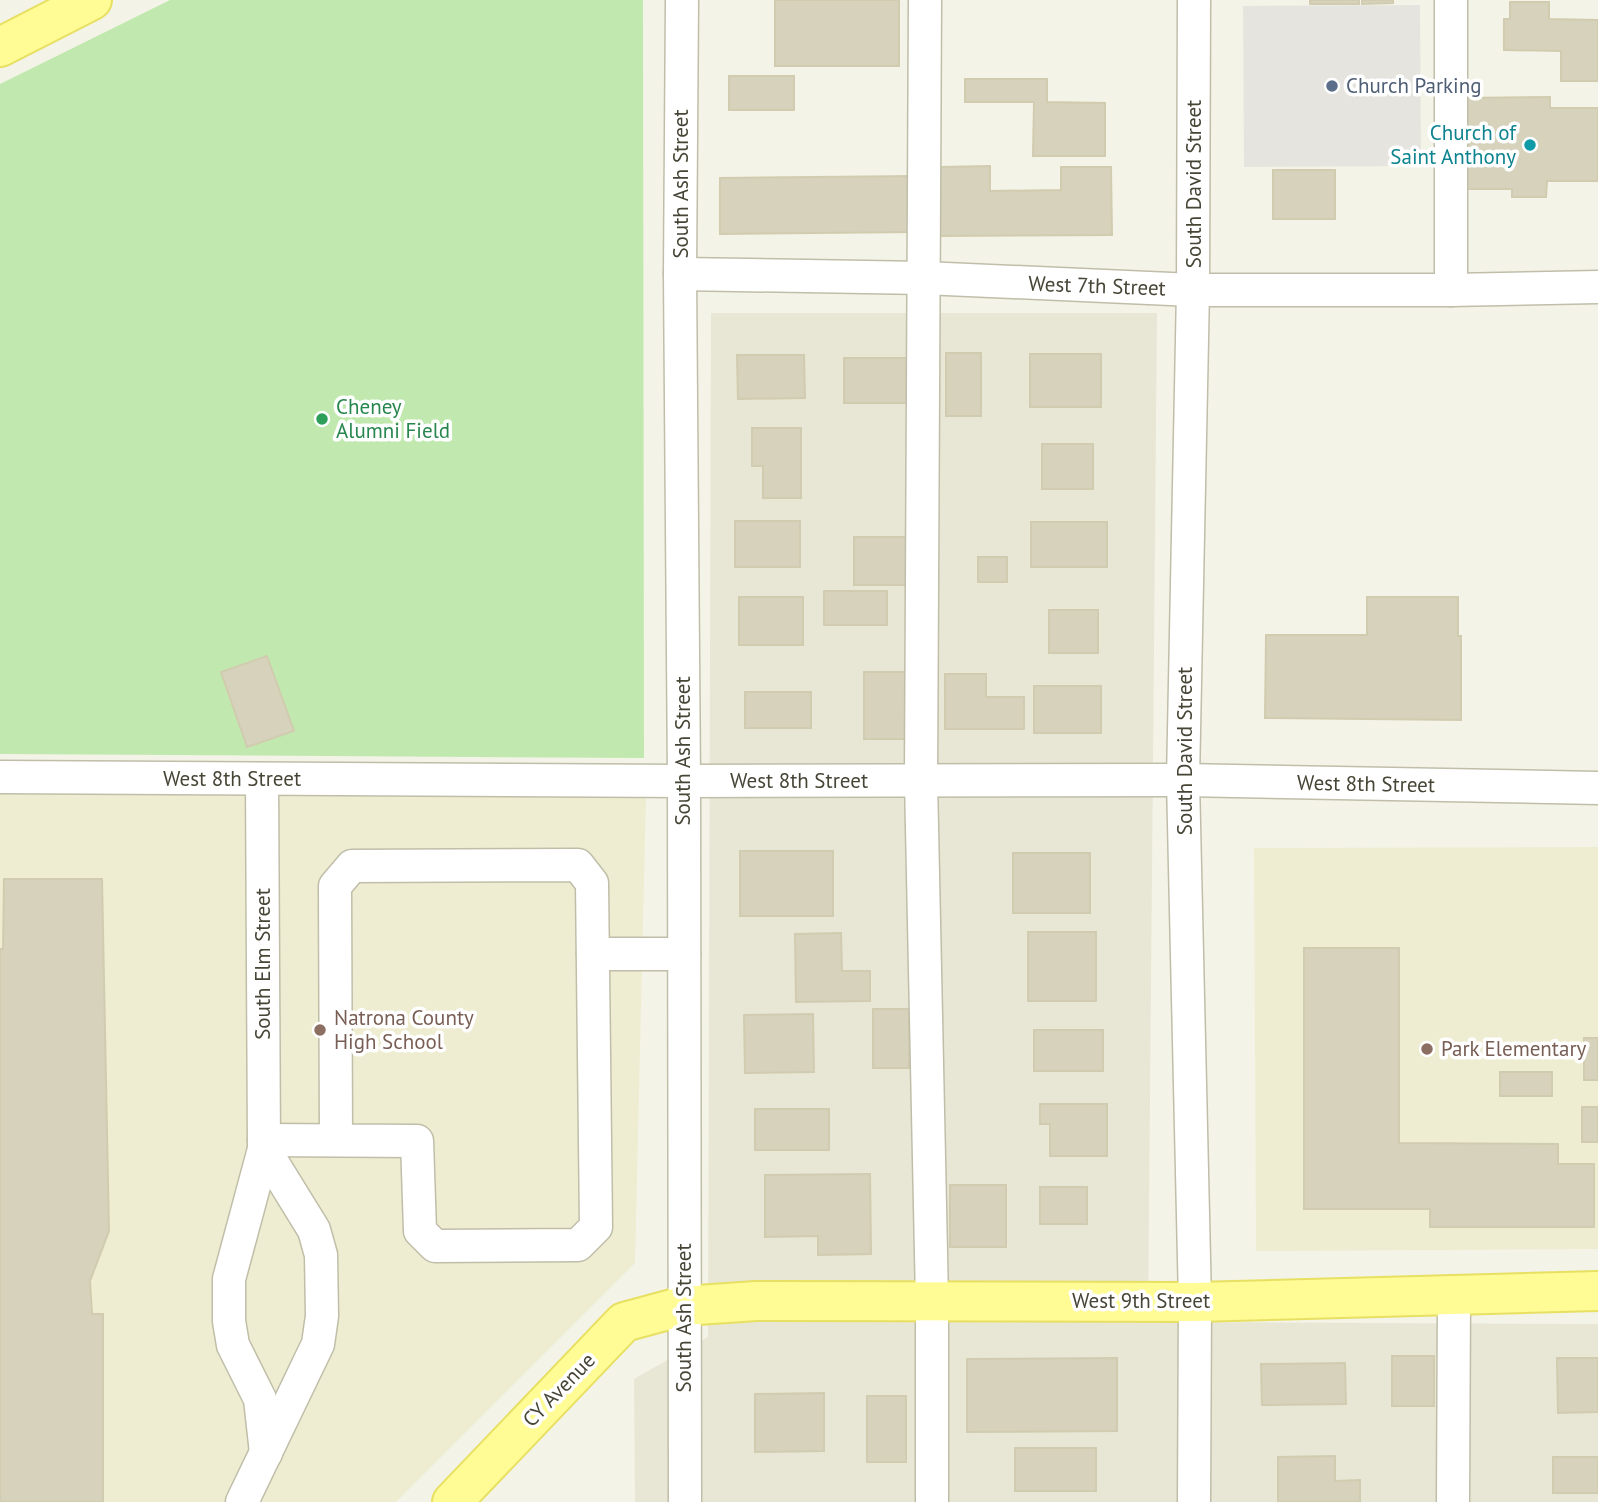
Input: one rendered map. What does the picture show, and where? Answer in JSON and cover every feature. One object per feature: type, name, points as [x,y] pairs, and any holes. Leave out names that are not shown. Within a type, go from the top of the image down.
[{"type":"main road","points":[[0,47],[92,0]]},
{"type":"main road","name":"West 9th Street","points":[[683,1306],[756,1300],[1195,1302],[1598,1291]]},
{"type":"main road","name":"CY Avenue","points":[[452,1502],[624,1322],[683,1306]]},
{"type":"street","name":"South Ash Street","points":[[682,0],[680,274],[685,1502]]},
{"type":"street","points":[[925,0],[921,780],[932,1300],[932,1502]]},
{"type":"street","name":"South David Street","points":[[1194,0],[1194,290],[1183,780],[1195,1302],[1194,1502]]},
{"type":"street","points":[[1451,0],[1451,290]]},
{"type":"street","name":"West 7th Street","points":[[680,274],[924,278],[1194,290],[1598,287]]},
{"type":"street","name":"West 8th Street","points":[[0,777],[684,781],[1183,780],[1598,788]]},
{"type":"street","name":"South Elm Street","points":[[262,779],[264,1144],[229,1279],[229,1321],[233,1345],[260,1399],[266,1453]]},
{"type":"street","points":[[242,1502],[318,1345],[322,1317],[321,1255],[314,1230],[264,1144],[336,1140],[417,1141],[420,1231],[435,1245],[578,1245],[596,1227],[592,883],[578,865],[352,866],[335,886],[336,1140]]},
{"type":"street","points":[[593,954],[684,954]]},
{"type":"street","points":[[1453,1502],[1454,1295]]},
{"type":"shaded area","name":"Church Parking","points":[[1420,5],[1421,166],[1244,167],[1243,6]]},
{"type":"shaded area","points":[[711,313],[1157,313],[1148,1322],[1598,1324],[1598,1502],[635,1502],[634,1379],[708,1337]]},
{"type":"shaded area","name":"Natrona County High School","points":[[0,794],[646,796],[635,1263],[396,1502],[0,1502]]},
{"type":"shaded area","name":"Park Elementary","points":[[1598,847],[1598,1249],[1256,1251],[1254,848]]},
{"type":"green space","name":"Cheney Alumni Field","points":[[170,0],[643,0],[644,758],[0,754],[0,84]]},
{"type":"building","points":[[775,0],[899,0],[899,66],[775,66]]},
{"type":"building","points":[[1310,0],[1359,0],[1359,4],[1310,4]]},
{"type":"building","points":[[1362,0],[1393,0],[1393,3],[1362,4]]},
{"type":"building","points":[[1510,2],[1549,2],[1549,19],[1598,20],[1598,81],[1561,81],[1561,51],[1504,50],[1504,19],[1510,19]]},
{"type":"building","points":[[729,76],[794,76],[794,110],[729,110]]},
{"type":"building","points":[[965,79],[1047,79],[1047,102],[1105,103],[1105,156],[1033,156],[1034,102],[965,102]]},
{"type":"building","name":"Church of Saint Anthony","points":[[1550,97],[1550,108],[1598,108],[1598,181],[1547,181],[1546,197],[1512,197],[1512,189],[1461,189],[1461,98]]},
{"type":"building","points":[[990,166],[990,191],[1061,190],[1061,167],[1111,167],[1112,235],[940,236],[940,167]]},
{"type":"building","points":[[1273,170],[1335,170],[1335,219],[1273,219]]},
{"type":"building","points":[[916,176],[916,232],[720,234],[720,178]]},
{"type":"building","points":[[946,353],[981,353],[981,416],[946,416]]},
{"type":"building","points":[[1030,354],[1101,354],[1101,407],[1030,407]]},
{"type":"building","points":[[737,355],[804,355],[805,398],[738,399]]},
{"type":"building","points":[[844,358],[916,358],[916,403],[844,403]]},
{"type":"building","points":[[752,428],[801,428],[801,498],[763,498],[763,466],[752,466]]},
{"type":"building","points":[[1042,444],[1093,444],[1093,489],[1042,489]]},
{"type":"building","points":[[735,521],[800,521],[800,567],[735,567]]},
{"type":"building","points":[[1031,522],[1107,522],[1107,567],[1031,567]]},
{"type":"building","points":[[854,537],[911,537],[911,585],[854,585]]},
{"type":"building","points":[[978,557],[1007,557],[1007,582],[978,582]]},
{"type":"building","points":[[824,591],[887,591],[887,625],[824,625]]},
{"type":"building","points":[[739,597],[803,597],[803,645],[739,645]]},
{"type":"building","points":[[1367,597],[1458,597],[1461,720],[1265,718],[1266,635],[1367,635]]},
{"type":"building","points":[[1049,610],[1098,610],[1098,653],[1049,653]]},
{"type":"building","points":[[267,656],[294,731],[247,747],[221,672]]},
{"type":"building","points":[[864,672],[913,672],[913,739],[864,739]]},
{"type":"building","points":[[945,674],[986,674],[986,697],[1024,697],[1024,729],[945,729]]},
{"type":"building","points":[[1034,686],[1101,686],[1101,733],[1034,733]]},
{"type":"building","points":[[745,692],[811,692],[811,728],[745,728]]},
{"type":"building","points":[[740,851],[833,851],[833,916],[740,916]]},
{"type":"building","points":[[1013,853],[1090,853],[1090,913],[1013,913]]},
{"type":"building","points":[[4,879],[102,879],[109,1231],[90,1281],[92,1314],[103,1314],[103,1502],[0,1502],[0,949],[3,949]]},
{"type":"building","points":[[1028,932],[1096,932],[1096,1001],[1028,1001]]},
{"type":"building","points":[[841,933],[842,971],[870,971],[870,1001],[796,1002],[795,934]]},
{"type":"building","points":[[1304,948],[1399,948],[1399,1143],[1558,1144],[1558,1164],[1594,1164],[1594,1227],[1430,1227],[1430,1209],[1304,1209]]},
{"type":"building","points":[[873,1009],[909,1009],[909,1068],[873,1068]]},
{"type":"building","points":[[813,1014],[814,1072],[745,1073],[744,1015]]},
{"type":"building","points":[[1034,1030],[1103,1030],[1103,1071],[1034,1071]]},
{"type":"building","points":[[1584,1038],[1598,1038],[1598,1080],[1584,1080]]},
{"type":"building","points":[[1500,1072],[1552,1072],[1552,1096],[1500,1096]]},
{"type":"building","points":[[1040,1104],[1107,1104],[1107,1156],[1050,1156],[1050,1124],[1040,1124]]},
{"type":"building","points":[[1582,1107],[1598,1107],[1598,1142],[1582,1142]]},
{"type":"building","points":[[755,1109],[829,1109],[829,1150],[755,1150]]},
{"type":"building","points":[[870,1174],[871,1254],[818,1255],[818,1236],[765,1237],[765,1175]]},
{"type":"building","points":[[950,1185],[1006,1185],[1006,1247],[950,1247]]},
{"type":"building","points":[[1040,1187],[1087,1187],[1087,1224],[1040,1224]]},
{"type":"building","points":[[1392,1356],[1434,1356],[1434,1406],[1392,1406]]},
{"type":"building","points":[[1117,1358],[1117,1431],[967,1432],[967,1359]]},
{"type":"building","points":[[1557,1358],[1598,1358],[1598,1412],[1558,1413]]},
{"type":"building","points":[[1345,1363],[1346,1404],[1262,1405],[1261,1364]]},
{"type":"building","points":[[824,1393],[824,1451],[755,1452],[755,1394]]},
{"type":"building","points":[[867,1396],[906,1396],[906,1462],[867,1462]]},
{"type":"building","points":[[1015,1448],[1096,1448],[1096,1491],[1015,1491]]},
{"type":"building","points":[[1335,1456],[1335,1481],[1360,1480],[1360,1502],[1278,1502],[1278,1457]]},
{"type":"building","points":[[1553,1457],[1598,1457],[1598,1493],[1553,1493]]},
{"type":"place","name":"Church Parking","points":[[1332,86]]},
{"type":"place","name":"Church of Saint Anthony","points":[[1530,145]]},
{"type":"place","name":"Cheney Alumni Field","points":[[322,419]]},
{"type":"place","name":"Natrona County High School","points":[[320,1030]]},
{"type":"place","name":"Park Elementary","points":[[1427,1049]]}]
